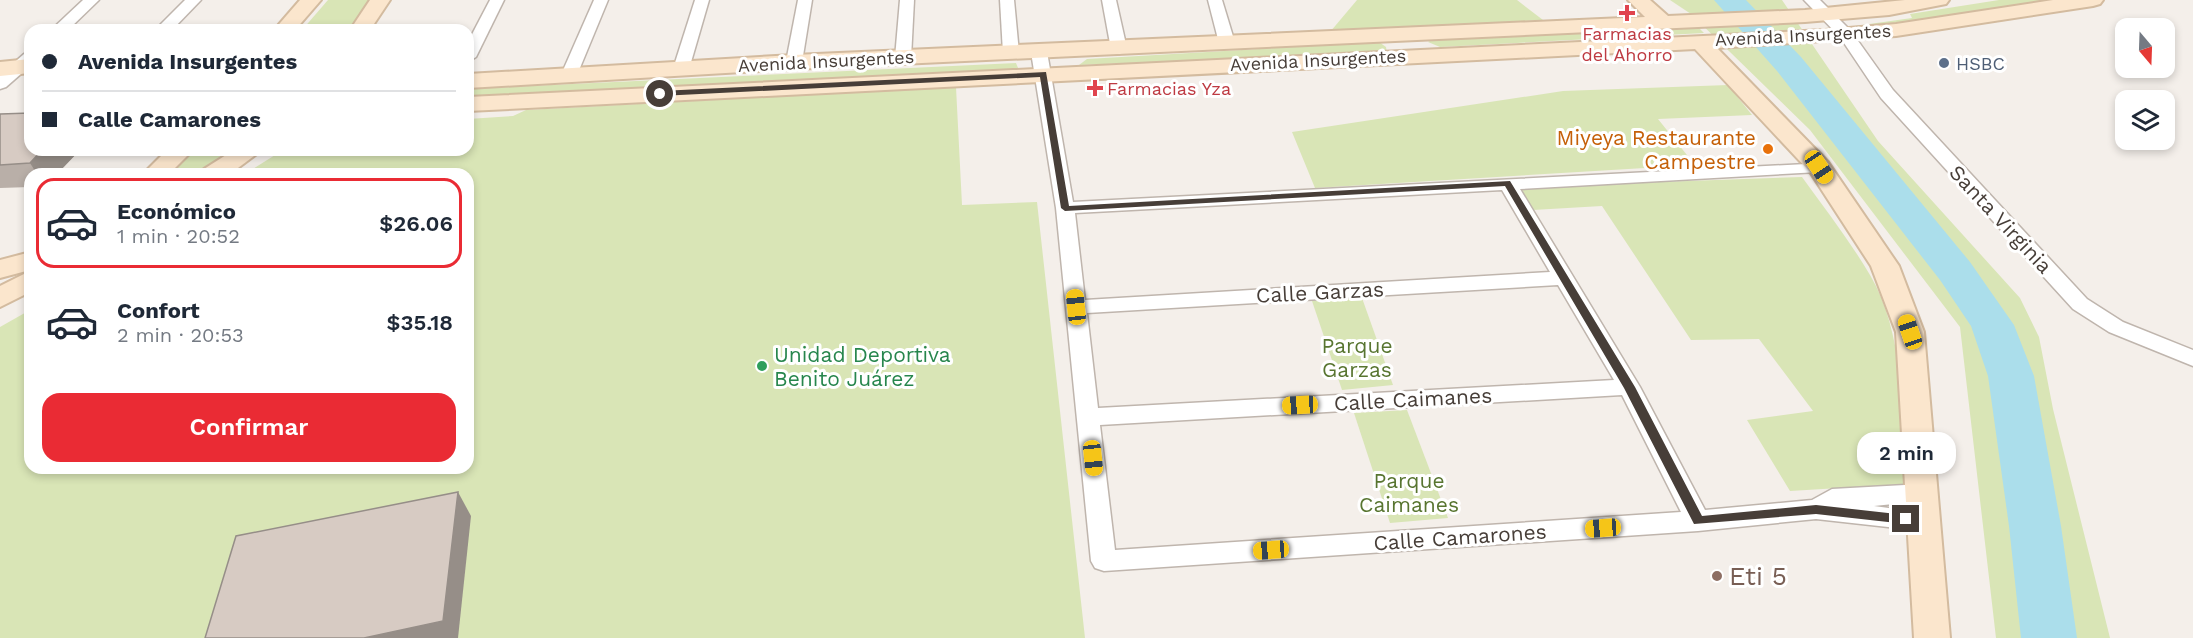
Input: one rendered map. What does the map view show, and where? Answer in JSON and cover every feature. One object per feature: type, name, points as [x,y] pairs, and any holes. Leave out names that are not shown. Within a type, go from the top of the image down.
[{"type":"main road","points":[[289,24],[311,0]]},
{"type":"main road","points":[[364,24],[380,0]]},
{"type":"main road","points":[[1638,0],[1663,22]]},
{"type":"main road","name":"Avenida Insurgentes","points":[[474,104],[1406,56],[1693,31],[1808,8],[1829,15],[1939,0]]},
{"type":"main road","name":"Avenida Insurgentes","points":[[474,81],[794,62],[1119,49],[1663,22],[1693,31],[1835,35],[1896,30],[2094,0]]},
{"type":"main road","points":[[1693,31],[1819,167],[1885,266],[1910,332],[1932,638]]},
{"type":"main road","points":[[1393,34],[1406,56]]},
{"type":"main road","points":[[162,168],[174,156]]},
{"type":"main road","points":[[222,168],[241,156]]},
{"type":"main road","points":[[0,269],[24,267]]},
{"type":"main road","points":[[0,277],[24,269]]},
{"type":"main road","points":[[0,298],[24,272]]},
{"type":"street","points":[[66,24],[92,0]]},
{"type":"street","points":[[170,24],[194,0]]},
{"type":"street","points":[[474,45],[497,0]]},
{"type":"street","points":[[569,75],[601,0]]},
{"type":"street","points":[[681,69],[702,0]]},
{"type":"street","points":[[794,62],[805,0]]},
{"type":"street","points":[[903,58],[907,0]]},
{"type":"street","points":[[1007,0],[1011,53]]},
{"type":"street","points":[[1109,0],[1119,49]]},
{"type":"street","points":[[1215,0],[1227,43]]},
{"type":"street","name":"Santa Virginia","points":[[1829,15],[1835,35],[1962,178],[2080,304],[2116,327],[2193,358]]},
{"type":"street","points":[[1039,52],[1065,208],[1088,417]]},
{"type":"street","points":[[0,84],[20,65]]},
{"type":"street","points":[[1065,208],[1819,167]]},
{"type":"street","points":[[1507,183],[1629,387],[1698,521]]},
{"type":"street","name":"Calle Garzas","points":[[1076,307],[1564,278]]},
{"type":"street","name":"Calle Caimanes","points":[[1088,417],[1629,387]]},
{"type":"street","name":"Calle Camarones","points":[[1088,417],[1104,561],[1698,521],[1816,509],[1924,521]]},
{"type":"street","name":"Calle Camarones","points":[[1816,509],[1832,499],[1923,493]]},
{"type":"green space","points":[[328,0],[374,0],[358,24],[307,24]]},
{"type":"green space","points":[[1357,0],[1517,0],[1543,20],[1330,32]]},
{"type":"green space","points":[[1670,0],[1782,0],[1878,141],[2020,298],[2039,337],[2053,409],[2110,638],[1996,638],[1960,327],[1810,130],[1691,14]]},
{"type":"green space","points":[[1999,0],[2083,0],[1863,30],[1855,26],[1912,18],[1910,14]]},
{"type":"green space","points":[[1696,25],[1704,33],[1440,47],[1428,42],[1435,38]]},
{"type":"green space","points":[[1379,42],[1386,47],[1387,53],[1079,65],[1087,59]]},
{"type":"green space","points":[[1016,63],[1018,68],[1016,74],[474,99],[474,89]]},
{"type":"green space","points":[[1728,85],[1752,115],[1658,119],[1695,165],[1315,188],[1292,132],[1563,91]]},
{"type":"green space","name":"Unidad Deportiva Benito Juárez","points":[[956,87],[962,205],[1037,202],[1085,638],[0,638],[0,327],[24,313],[24,474],[474,474],[474,168],[254,168],[274,156],[474,156],[474,119],[513,116],[526,110]]},
{"type":"green space","points":[[188,156],[229,156],[210,168],[175,168]]},
{"type":"green space","points":[[1802,177],[1846,237],[1870,275],[1890,323],[1900,377],[1905,484],[1790,491],[1747,420],[1813,411],[1759,339],[1691,340],[1602,206],[1533,210],[1518,187]]},
{"type":"green space","name":"Parque Garzas","points":[[1362,298],[1393,385],[1342,390],[1312,301]]},
{"type":"green space","name":"Parque Caimanes","points":[[1407,410],[1448,518],[1390,523],[1354,413]]},
{"type":"building","points":[[24,113],[24,156],[36,156],[30,163],[0,165],[0,114]]},
{"type":"building","points":[[458,492],[443,621],[364,638],[205,638],[236,536]]},
{"type":"waterway","points":[[1729,0],[1789,64],[1955,271],[1992,325],[2011,376],[2035,526],[2049,638]]},
{"type":"waterway","points":[[2048,630],[2054,638]]},
{"type":"place","name":"Farmacias del Ahorro","points":[[1627,13]]},
{"type":"place","name":"HSBC","points":[[1944,63]]},
{"type":"place","name":"Farmacias Yza","points":[[1095,88]]},
{"type":"place","name":"Miyeya Restaurante Campestre","points":[[1768,149]]},
{"type":"place","name":"Unidad Deportiva Benito Juárez","points":[[762,366]]},
{"type":"place","name":"Eti 5","points":[[1717,576]]},
{"type":"route","points":[[660,94],[1043,74],[1065,208],[1507,183],[1629,387],[1698,521],[1816,509],[1906,519]]}]
